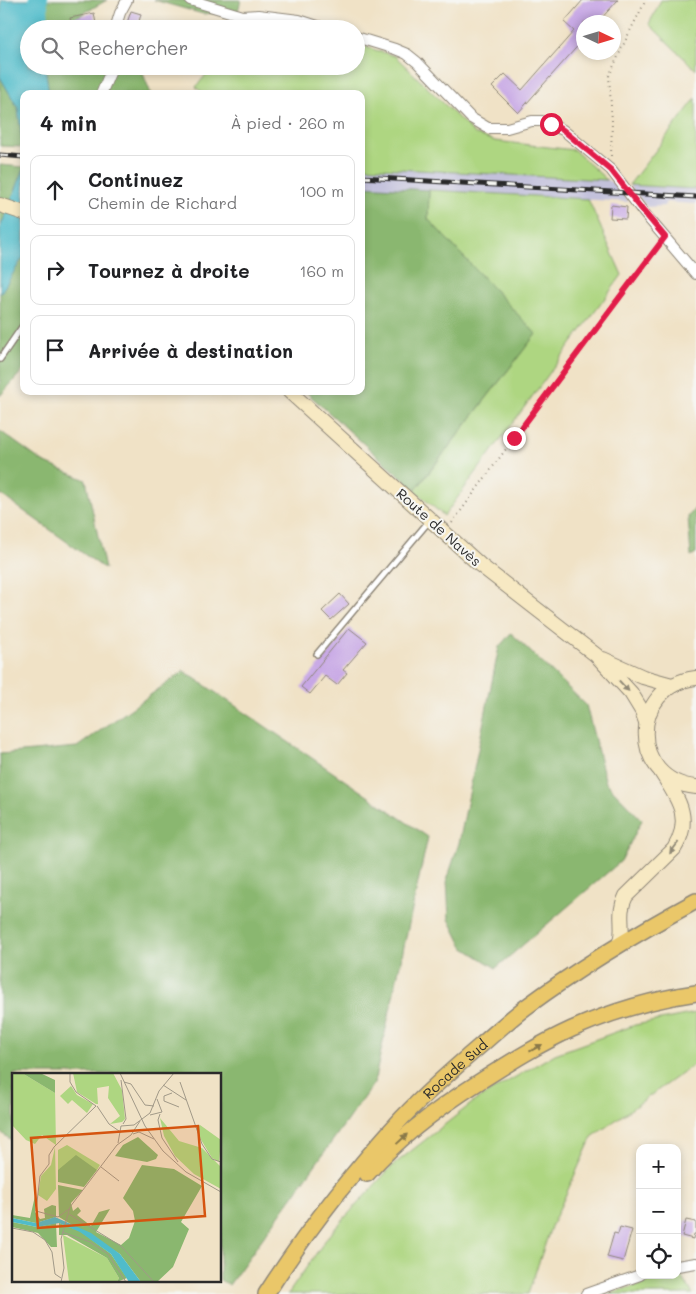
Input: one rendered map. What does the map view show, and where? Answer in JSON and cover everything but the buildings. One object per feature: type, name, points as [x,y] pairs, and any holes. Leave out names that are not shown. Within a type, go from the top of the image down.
[{"type":"main road","points":[[0,205],[20,212]]},
{"type":"main road","name":"Route de Navès","points":[[294,395],[480,565],[596,655],[631,693],[642,711],[646,722]]},
{"type":"main road","name":"Route de Navès","points":[[596,655],[643,677],[672,685]]},
{"type":"main road","name":"Route de Navès","points":[[696,678],[686,679],[672,685],[660,694],[651,707],[646,722],[645,736],[647,749],[661,772],[673,781],[696,788]]},
{"type":"main road","points":[[619,944],[622,903],[626,896],[674,849],[682,833],[683,816],[681,807],[661,772]]},
{"type":"main road","name":"Rocade Sud","points":[[266,1294],[305,1237],[351,1177],[402,1118],[473,1052],[525,1008],[574,974],[619,944],[696,901]]},
{"type":"main road","points":[[266,1294],[318,1229],[377,1162],[434,1112],[514,1061],[571,1030],[625,1009],[696,992]]},
{"type":"street","points":[[118,20],[127,0]]},
{"type":"street","points":[[190,0],[243,16],[258,15],[299,20]]},
{"type":"street","points":[[365,40],[406,54],[417,62],[470,118],[488,128],[507,128],[532,121],[542,121],[563,130],[611,170],[638,206],[696,274]]},
{"type":"street","points":[[103,90],[109,75]]},
{"type":"street","points":[[681,1265],[696,1263]]},
{"type":"street","points":[[586,1294],[636,1276]]},
{"type":"lane","points":[[0,359],[20,330]]},
{"type":"lane","points":[[317,654],[431,520]]},
{"type":"path","points":[[611,170],[612,121],[609,76],[646,0]]},
{"type":"path","points":[[445,533],[665,237]]},
{"type":"shaded area","points":[[365,167],[607,180],[615,184],[629,202],[365,186]]},
{"type":"shaded area","points":[[629,185],[696,189],[696,204],[666,202],[664,206],[647,207]]},
{"type":"green space","points":[[37,0],[107,0],[72,20],[40,20]]},
{"type":"green space","points":[[154,0],[241,0],[238,11],[203,14]]},
{"type":"green space","points":[[661,0],[696,0],[696,70],[649,24]]},
{"type":"green space","points":[[365,47],[395,56],[475,134],[495,141],[574,150],[607,180],[365,167],[365,90],[199,90],[196,87],[206,75],[365,75]]},
{"type":"green space","points":[[46,75],[144,75],[149,90],[48,90]]},
{"type":"green space","points":[[0,77],[18,108],[20,147],[0,146]]},
{"type":"green space","points":[[696,98],[696,189],[629,185]]},
{"type":"green space","points":[[0,165],[20,167],[20,179],[0,228]]},
{"type":"green space","points":[[365,186],[429,190],[428,219],[536,334],[415,490],[309,395],[365,395]]},
{"type":"green space","points":[[429,190],[588,199],[622,275],[444,516],[415,491],[536,334],[428,219]]},
{"type":"green space","points":[[20,262],[20,374],[0,396],[0,294]]},
{"type":"green space","points":[[0,431],[43,462],[86,480],[105,569],[0,494]]},
{"type":"green space","points":[[696,507],[696,553],[691,556],[688,517]]},
{"type":"green space","points":[[511,633],[586,705],[606,783],[642,820],[621,861],[496,968],[463,947],[449,919],[447,880],[459,843],[499,647]]},
{"type":"green space","points":[[184,671],[428,837],[374,1083],[229,1285],[221,1281],[221,1073],[12,1073],[12,1141],[0,1132],[0,754],[77,747]]},
{"type":"green space","points":[[696,1013],[696,1063],[592,1137],[551,1227],[528,1294],[288,1294],[329,1235],[392,1166],[476,1100],[555,1054],[635,1025]]},
{"type":"green space","points":[[681,1276],[693,1294],[606,1294],[650,1282],[681,1279]]},
{"type":"water","points":[[1,0],[37,0],[40,20],[20,20],[20,75],[46,75],[48,90],[20,90],[20,124],[18,108],[0,77]]},
{"type":"water","points":[[20,179],[20,262],[0,294],[0,228]]},
{"type":"waterway","points":[[38,0],[39,20]]},
{"type":"railway","points":[[0,155],[20,157]]},
{"type":"railway","points":[[365,177],[696,197]]},
{"type":"route","points":[[514,438],[665,237],[611,170],[563,130],[551,124]]}]
